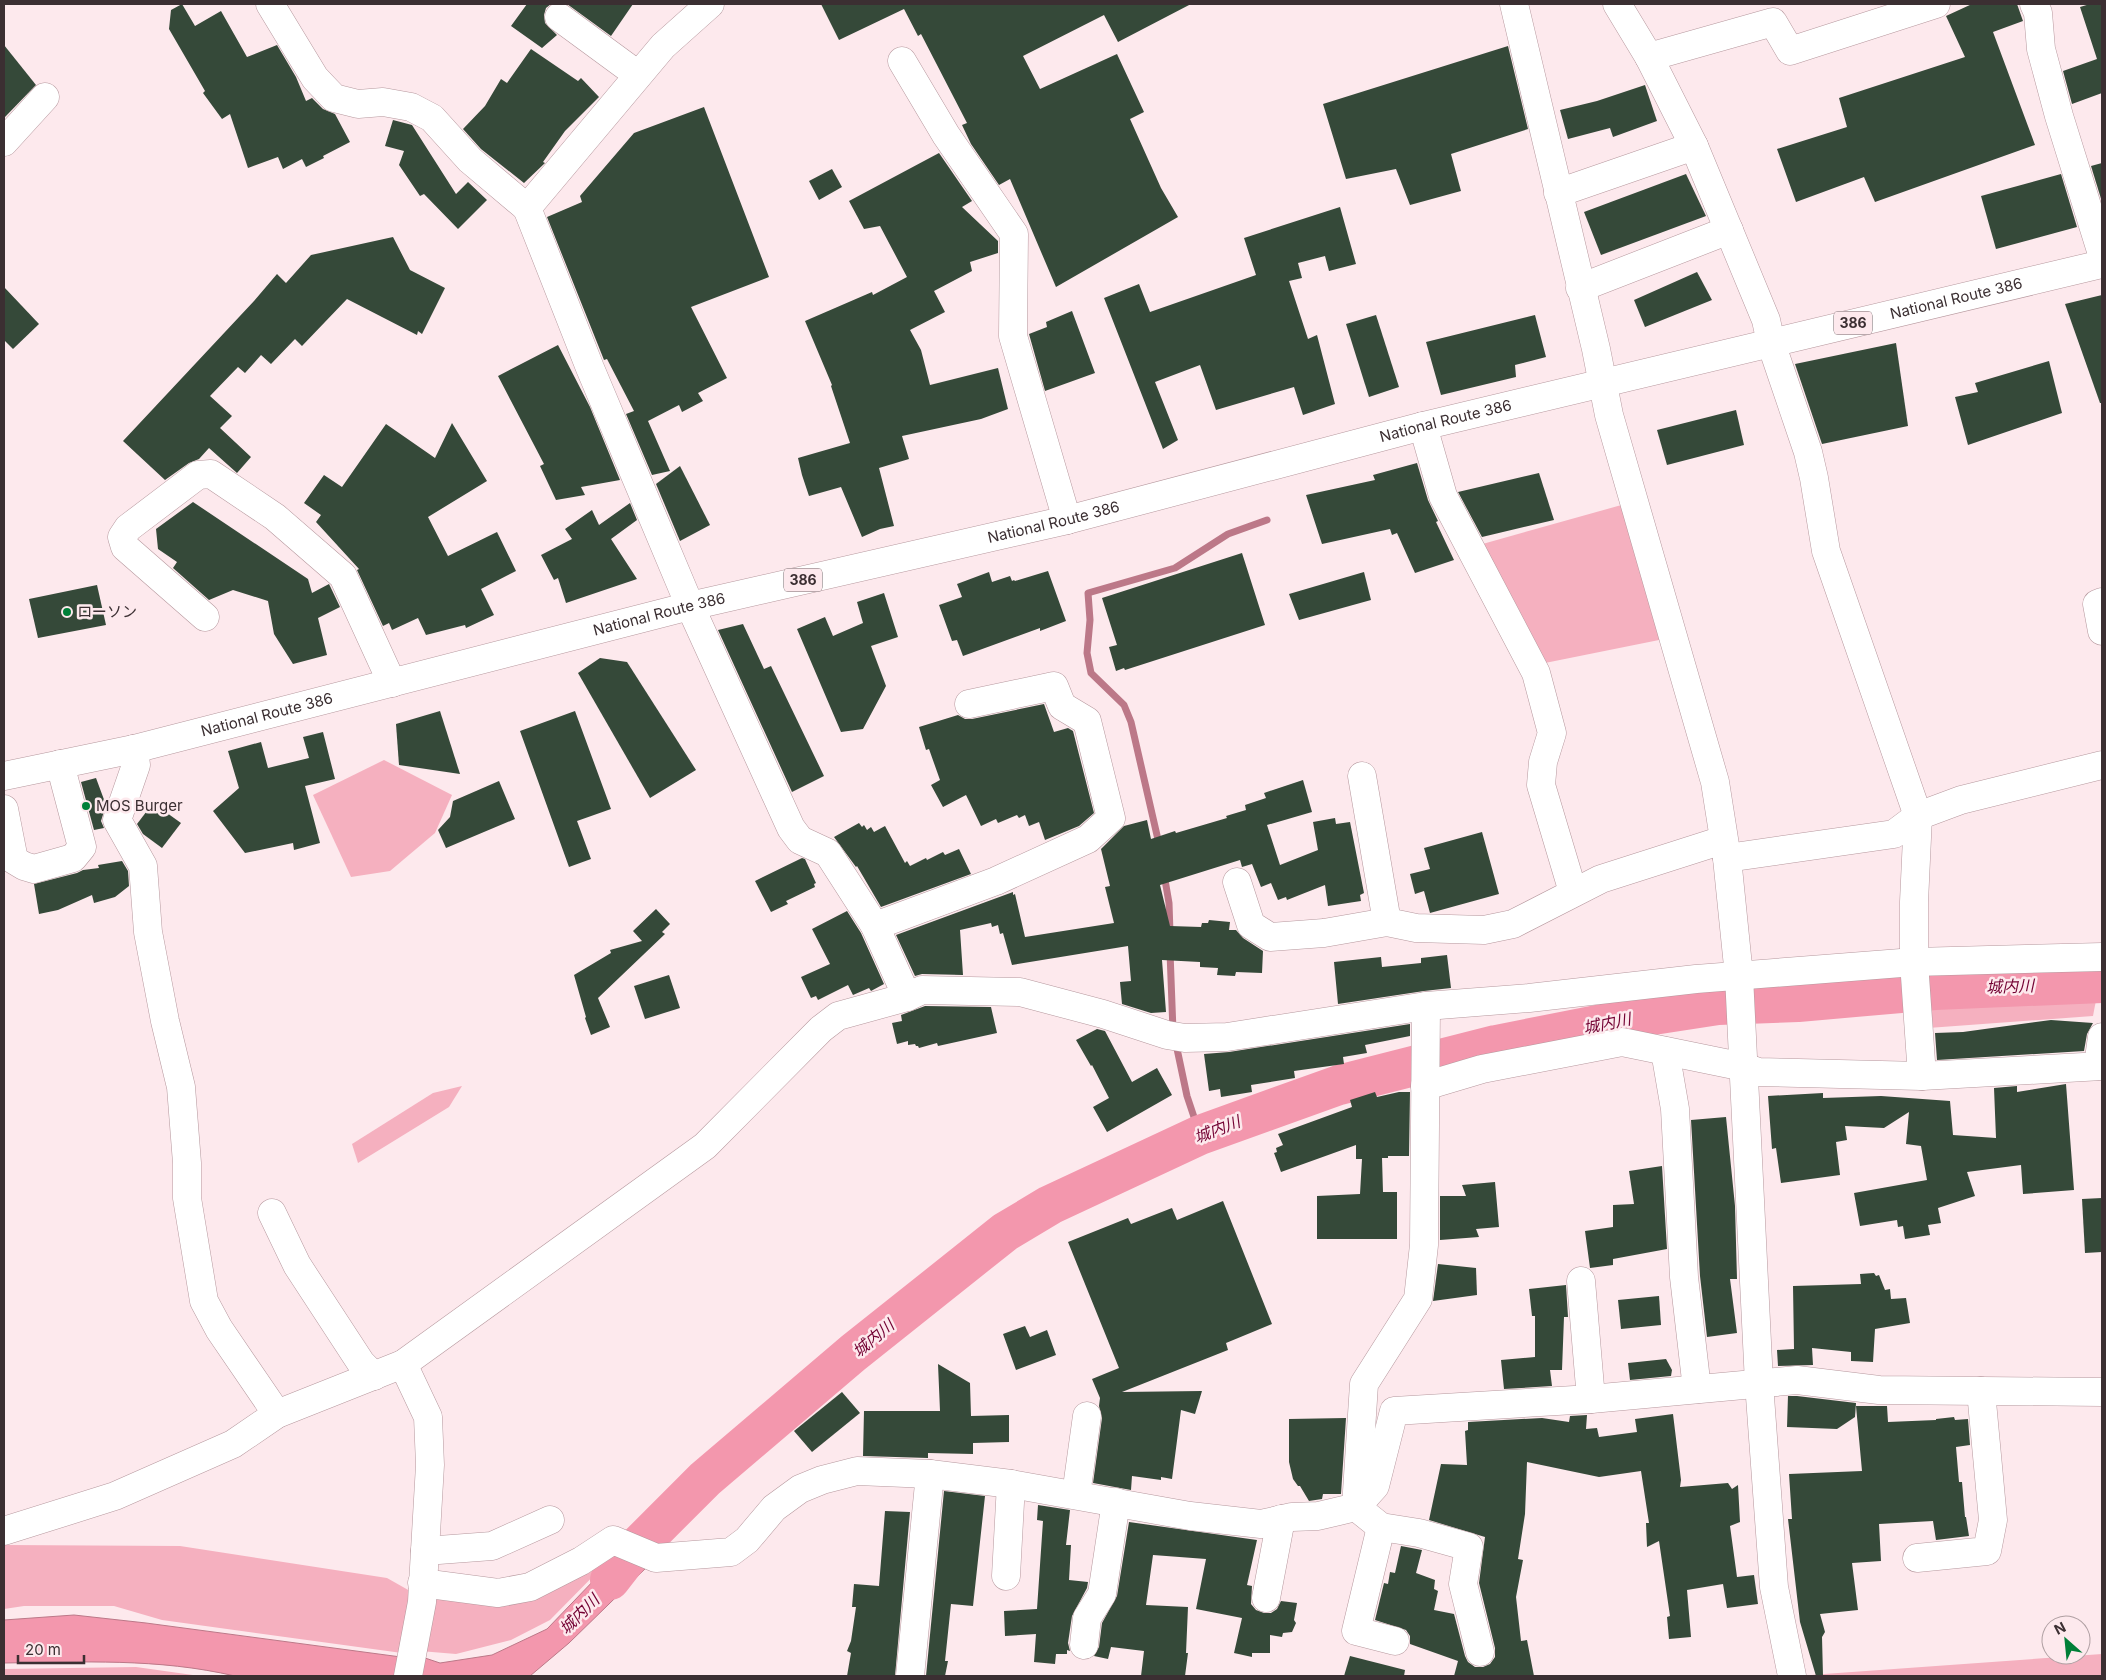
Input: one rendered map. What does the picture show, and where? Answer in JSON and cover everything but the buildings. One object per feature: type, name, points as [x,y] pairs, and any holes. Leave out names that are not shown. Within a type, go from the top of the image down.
[{"type":"main road","points":[[270,4],[315,78],[334,98],[358,104],[383,102],[411,107],[432,118],[470,160],[527,208],[590,368],[690,606],[796,834],[828,853],[875,926],[907,997]]},
{"type":"main road","points":[[527,208],[662,46],[710,4]]},
{"type":"main road","points":[[1514,4],[1609,415],[1715,782],[1725,849],[1739,976],[1758,1383],[1774,1587],[1792,1676]]},
{"type":"main road","points":[[1617,4],[1649,57],[1694,146],[1766,320],[1771,343],[1808,452],[1826,551],[1918,816],[1914,902],[1914,962],[1922,1076]]},
{"type":"main road","points":[[1649,57],[1772,22],[1790,51],[1936,4]]},
{"type":"main road","points":[[2034,4],[2038,13],[2041,49],[2059,116],[2102,254]]},
{"type":"main road","points":[[559,17],[638,75]]},
{"type":"main road","points":[[902,61],[946,135],[1014,234],[1013,336],[1067,520]]},
{"type":"main road","points":[[4,142],[46,97]]},
{"type":"main road","points":[[1558,193],[1694,146]]},
{"type":"main road","points":[[1580,288],[1729,230]]},
{"type":"main road","name":"National Route 386","points":[[4,776],[134,749],[690,606],[1067,520],[1423,426],[2102,264]]},
{"type":"main road","points":[[1423,426],[1443,496],[1536,674],[1552,733],[1543,762],[1541,785],[1573,892]]},
{"type":"main road","points":[[205,616],[126,547],[122,537],[128,528],[198,475],[211,474],[275,517],[343,576],[392,683]]},
{"type":"main road","points":[[2102,602],[2097,604],[2102,631]]},
{"type":"main road","points":[[875,926],[996,881],[1080,843],[1088,839],[1111,818],[1087,721],[1062,706],[1054,686],[969,704]]},
{"type":"main road","points":[[134,749],[136,765],[117,820],[143,866],[148,932],[165,1021],[181,1087],[187,1163],[187,1198],[204,1301],[219,1328],[278,1414]]},
{"type":"main road","points":[[4,809],[14,860],[34,869],[73,858],[82,847],[60,764]]},
{"type":"main road","points":[[1236,882],[1251,925],[1270,937],[1324,932],[1387,922],[1416,928],[1484,930],[1513,924],[1601,879],[1725,849],[1894,834],[1918,816],[1961,800],[2102,765]]},
{"type":"main road","points":[[1362,776],[1387,922]]},
{"type":"main road","points":[[4,1531],[115,1496],[233,1444],[278,1414],[306,1401],[403,1364],[706,1146],[821,1029],[838,1016],[907,997],[922,990],[1020,992],[1176,1036],[1228,1037],[1426,1006],[1529,998],[1696,979],[1914,962],[2102,957]]},
{"type":"main road","points":[[1356,1507],[1364,1384],[1418,1299],[1424,1245],[1426,1006]]},
{"type":"main road","points":[[1425,1083],[1482,1069],[1622,1042],[1744,1067],[1758,1072],[1922,1076],[2100,1066],[2102,1037]]},
{"type":"main road","points":[[1665,1051],[1675,1109],[1684,1277],[1697,1389]]},
{"type":"main road","points":[[272,1213],[297,1265],[361,1363],[374,1376]]},
{"type":"main road","points":[[1580,1281],[1591,1399]]},
{"type":"main road","points":[[403,1364],[428,1417],[430,1465],[422,1592],[408,1676]]},
{"type":"main road","points":[[422,1592],[498,1593],[530,1587],[582,1561],[613,1540],[656,1558],[731,1552],[747,1540],[774,1508],[800,1489],[822,1480],[858,1471],[930,1474],[1011,1484],[1190,1516],[1260,1524],[1281,1519],[1318,1516],[1356,1507],[1375,1486],[1394,1411],[1591,1399],[1796,1380],[1879,1390],[2102,1392]]},
{"type":"main road","points":[[1917,1558],[1987,1551],[1992,1520],[1981,1391]]},
{"type":"main road","points":[[1076,1495],[1087,1416]]},
{"type":"main road","points":[[910,1676],[930,1474]]},
{"type":"main road","points":[[1006,1576],[1011,1484]]},
{"type":"main road","points":[[1084,1644],[1087,1618],[1102,1594],[1116,1502]]},
{"type":"main road","points":[[1356,1507],[1381,1527],[1419,1533],[1469,1547],[1463,1584],[1480,1652]]},
{"type":"main road","points":[[1266,1598],[1281,1519]]},
{"type":"main road","points":[[425,1551],[492,1546],[550,1520]]},
{"type":"main road","points":[[1381,1527],[1356,1631],[1395,1641]]},
{"type":"shaded area","points":[[1625,504],[1664,639],[1540,664],[1479,545]]},
{"type":"shaded area","points":[[384,760],[452,795],[435,833],[390,871],[351,877],[313,795]]},
{"type":"shaded area","points":[[2097,995],[2093,1016],[1928,1028],[1927,1004]]},
{"type":"shaded area","points":[[462,1086],[449,1107],[358,1163],[352,1144],[433,1093]]},
{"type":"shaded area","points":[[4,1545],[180,1546],[387,1578],[410,1591],[402,1653],[162,1620],[114,1606],[24,1606],[4,1609]]},
{"type":"shaded area","points":[[618,1551],[550,1620],[511,1640],[456,1654],[420,1651],[430,1592],[492,1598]]},
{"type":"shaded area","points":[[2102,1654],[2102,1676],[1810,1675],[2041,1658],[2041,1665],[2091,1665],[2091,1655]]},
{"type":"shaded area","points":[[136,1667],[200,1676],[4,1676],[4,1669]]},
{"type":"water","points":[[623,1550],[649,1565],[569,1643],[530,1676],[418,1676],[422,1657],[440,1663],[492,1655],[547,1629]]},
{"type":"water","points":[[74,1615],[401,1657],[399,1676],[235,1676],[177,1666],[120,1662],[4,1663],[4,1620]]},
{"type":"waterway","points":[[1159,844],[1131,722],[1124,705],[1091,673],[1087,653],[1090,620],[1088,593],[1175,568],[1228,534],[1267,520]]},
{"type":"waterway","points":[[1164,874],[1169,903],[1170,933]]},
{"type":"waterway","points":[[1170,952],[1173,1031]]},
{"type":"waterway","name":"城内川","points":[[610,1580],[631,1553],[705,1479],[853,1353],[1005,1232],[1050,1205],[1200,1135],[1339,1085],[1496,1045],[1627,1019],[1718,1005],[1798,1002],[1935,990],[2102,983]]},
{"type":"waterway","points":[[1176,1044],[1187,1096],[1200,1135]]},
{"type":"place","name":"ローソン","points":[[67,612]]},
{"type":"place","name":"MOS Burger","points":[[86,806]]}]
